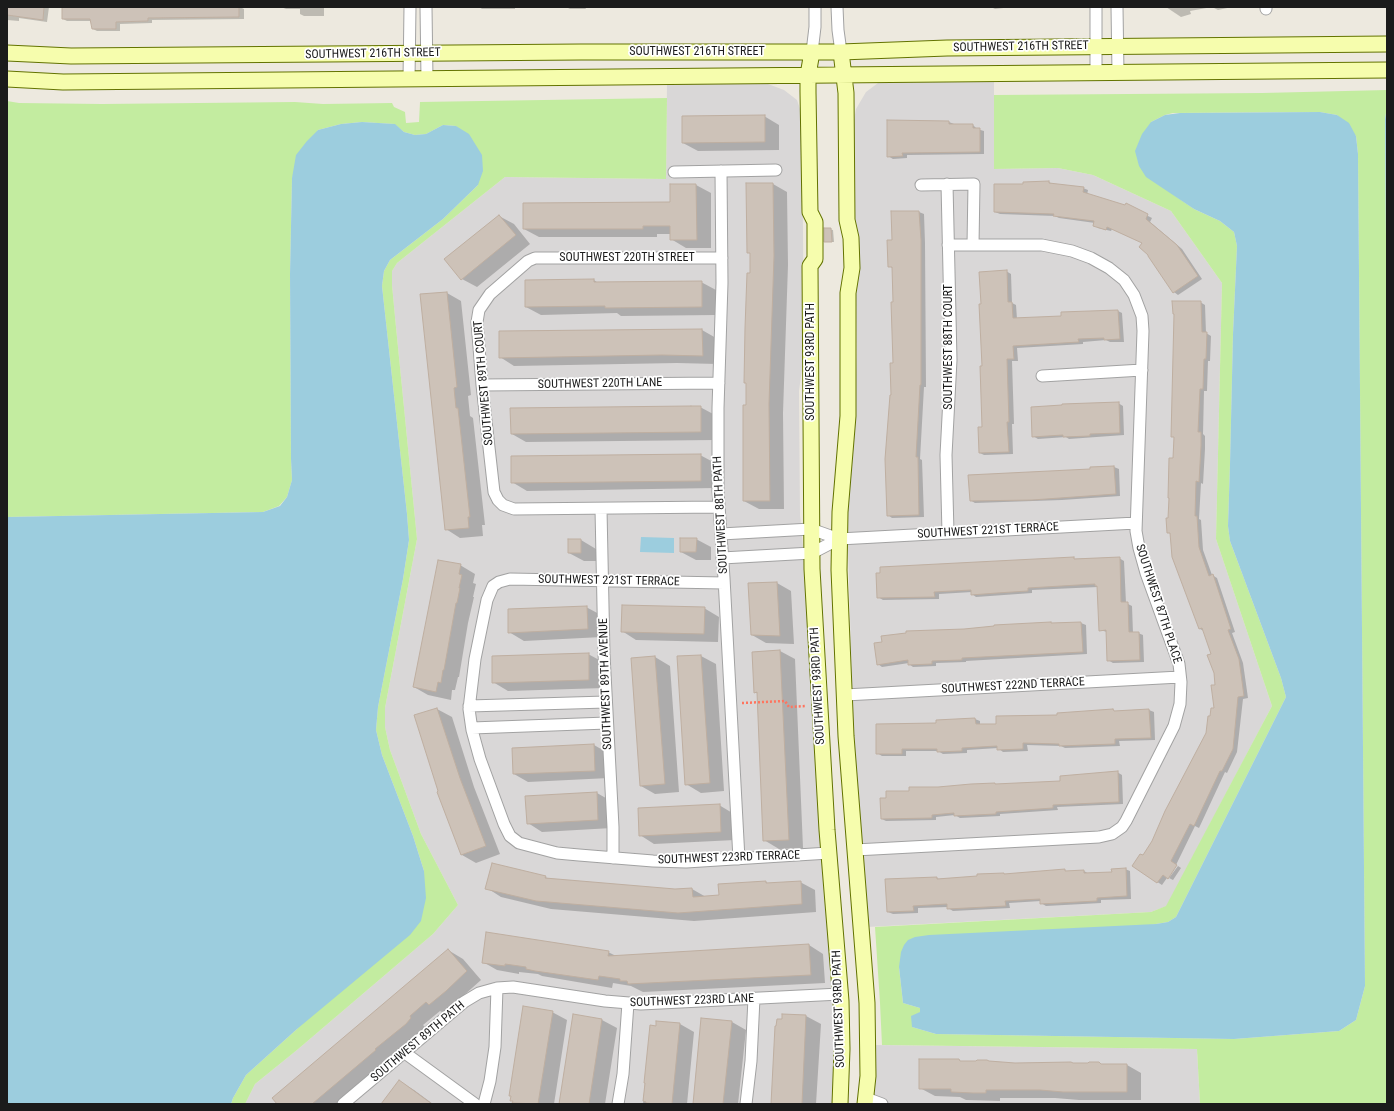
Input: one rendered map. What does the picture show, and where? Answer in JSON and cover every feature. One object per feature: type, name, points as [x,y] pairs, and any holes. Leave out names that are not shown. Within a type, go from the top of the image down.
[{"type":"street","points":[[409,79],[410,7]]},
{"type":"street","points":[[426,7],[427,79]]},
{"type":"street","points":[[812,52],[815,27],[815,7]]},
{"type":"street","points":[[837,7],[838,30],[846,99],[847,220],[841,238],[843,268],[848,293],[848,416],[840,512],[839,570],[855,850],[867,1003],[868,1068],[866,1101],[882,1104]]},
{"type":"street","points":[[1096,7],[1096,73]]},
{"type":"street","points":[[1117,7],[1118,73]]},
{"type":"street","name":"SOUTHWEST 216TH STREET","points":[[7,53],[71,56],[410,53],[841,52],[947,48],[1387,44]]},
{"type":"street","name":"SOUTHWEST 93RD PATH","points":[[812,52],[808,76],[810,212],[814,222],[815,245],[815,260],[810,266],[812,553],[816,660],[840,994],[842,1049],[840,1104]]},
{"type":"street","name":"SOUTHWEST 216TH STREET","points":[[7,79],[63,82],[1387,70]]},
{"type":"street","points":[[674,172],[776,170]]},
{"type":"street","name":"SOUTHWEST 88TH PATH","points":[[721,171],[722,258],[719,383],[719,507],[738,859]]},
{"type":"street","points":[[922,184],[974,184],[973,245],[948,245]]},
{"type":"street","name":"SOUTHWEST 88TH COURT","points":[[947,184],[951,377],[946,455],[948,533]]},
{"type":"street","name":"SOUTHWEST 87TH PLACE","points":[[855,850],[1099,837],[1110,835],[1124,824],[1174,726],[1180,704],[1180,677],[1176,654],[1154,595],[1139,548],[1136,523],[1143,321],[1139,304],[1132,290],[1109,268],[1091,258],[1072,251],[1042,246],[973,245]]},
{"type":"street","name":"SOUTHWEST 220TH STREET","points":[[533,259],[722,258]]},
{"type":"street","name":"SOUTHWEST 89TH COURT","points":[[533,259],[528,261],[487,296],[479,310],[477,327],[494,492],[498,500],[503,505],[514,509],[601,509]]},
{"type":"street","points":[[1042,376],[1142,370]]},
{"type":"street","name":"SOUTHWEST 220TH LANE","points":[[482,385],[719,383]]},
{"type":"street","points":[[601,509],[719,507]]},
{"type":"street","name":"SOUTHWEST 89TH AVENUE","points":[[601,509],[606,702],[614,827],[614,858]]},
{"type":"street","name":"SOUTHWEST 221ST TERRACE","points":[[721,534],[812,529],[839,539],[1136,523]]},
{"type":"street","name":"SOUTHWEST 221ST TERRACE","points":[[722,558],[812,553],[839,539]]},
{"type":"street","name":"SOUTHWEST 221ST TERRACE","points":[[470,706],[472,674],[487,600],[490,591],[495,584],[502,580],[724,583]]},
{"type":"street","name":"SOUTHWEST 222ND TERRACE","points":[[845,695],[1180,677]]},
{"type":"street","points":[[606,702],[470,706],[472,728],[607,723]]},
{"type":"street","name":"SOUTHWEST 223RD TERRACE","points":[[472,728],[480,759],[507,831],[512,839],[522,844],[557,853],[667,862],[829,853]]},
{"type":"street","points":[[484,1104],[490,1081],[495,1047],[497,988]]},
{"type":"street","name":"SOUTHWEST 223RD LANE","points":[[497,988],[518,988],[628,1003],[666,1003],[840,994]]},
{"type":"street","name":"SOUTHWEST 89TH PATH","points":[[343,1104],[464,1002],[479,993],[497,988]]},
{"type":"street","points":[[746,1104],[751,1061],[754,998]]},
{"type":"street","points":[[618,1104],[623,1074],[628,1003]]},
{"type":"street","points":[[405,1053],[474,1104]]},
{"type":"path","points":[[742,703],[785,701],[789,707],[808,706]]},
{"type":"shaded area","points":[[994,81],[994,169],[1058,168],[1093,175],[1171,211],[1222,283],[1216,539],[1272,706],[1167,906],[1151,912],[867,927],[853,720],[847,513],[853,439],[857,354],[853,126],[856,109],[866,92],[878,83]]},
{"type":"shaded area","points":[[667,84],[768,84],[784,90],[797,100],[802,115],[804,354],[799,391],[800,515],[806,579],[812,703],[835,1010],[834,1104],[245,1104],[255,1084],[433,934],[458,905],[421,834],[390,750],[385,727],[385,708],[417,539],[392,285],[392,271],[397,263],[505,177],[666,179]]},
{"type":"shaded area","points":[[875,1045],[1197,1049],[1200,1104],[872,1104]]},
{"type":"green space","points":[[1387,90],[1385,119],[1387,354],[1387,1104],[1200,1104],[1197,1049],[882,1045],[875,927],[1151,912],[1166,906],[1272,706],[1216,539],[1222,283],[1171,211],[1093,175],[1058,168],[994,169],[994,95],[1262,93]],"holes":[[[1320,112],[1337,115],[1356,136],[1358,154],[1365,986],[1356,1020],[1339,1031],[1234,1039],[936,1034],[912,1027],[920,1012],[920,1008],[903,1003],[899,967],[1168,922],[1176,917],[1286,697],[1281,678],[1230,541],[1228,526],[1237,246],[1234,232],[1220,221],[1194,209],[1174,195],[1151,122],[1173,113]]]},
{"type":"green space","points":[[667,98],[666,179],[505,177],[397,263],[392,271],[392,285],[417,539],[385,708],[385,727],[390,750],[421,834],[458,905],[433,934],[255,1084],[245,1104],[231,1104],[246,1075],[297,1029],[424,871],[413,836],[382,755],[376,730],[378,707],[403,579],[409,540],[382,286],[384,271],[390,260],[443,219],[478,185],[456,126],[443,125],[426,134],[415,135],[404,132],[394,124],[362,122],[341,124],[318,130],[292,178],[290,274],[292,480],[287,497],[279,506],[263,512],[7,517],[7,101],[19,103],[102,104],[295,102],[323,104],[392,103],[394,107],[405,112],[406,123],[419,122],[420,102]]},
{"type":"water","points":[[1387,107],[1387,354],[1385,119]]},
{"type":"water","points":[[1320,112],[1337,115],[1349,123],[1356,136],[1358,154],[1365,986],[1356,1020],[1339,1031],[1234,1039],[936,1034],[912,1027],[911,1016],[920,1012],[920,1008],[903,1003],[899,967],[901,952],[904,945],[908,940],[915,937],[929,935],[1156,924],[1168,922],[1176,917],[1286,697],[1281,678],[1230,541],[1228,526],[1237,246],[1234,232],[1220,221],[1194,209],[1146,177],[1139,166],[1135,151],[1142,134],[1151,122],[1165,115],[1180,113]]},
{"type":"water","points":[[362,122],[395,124],[404,132],[415,135],[426,134],[443,125],[456,126],[469,134],[482,155],[483,171],[478,185],[443,219],[390,260],[384,271],[382,286],[409,540],[403,579],[378,707],[376,730],[382,755],[413,836],[424,871],[426,898],[421,921],[410,935],[297,1029],[246,1075],[231,1104],[7,1104],[7,517],[263,512],[280,506],[287,497],[292,480],[290,274],[292,178],[296,155],[318,130],[341,124]]},
{"type":"water","points":[[641,537],[674,538],[674,553],[640,552]]},
{"type":"building","points":[[7,7],[44,7],[43,20],[7,15]]},
{"type":"building","points":[[62,7],[239,7],[239,17],[148,18],[148,21],[116,22],[116,29],[92,29],[90,19],[62,19]]},
{"type":"building","points":[[765,115],[765,142],[682,143],[682,116]]},
{"type":"building","points":[[887,120],[949,121],[949,124],[973,124],[973,128],[980,128],[980,152],[902,153],[903,156],[887,157]]},
{"type":"building","points":[[1049,181],[1049,183],[1084,187],[1083,192],[1125,205],[1126,203],[1148,214],[1146,219],[1177,245],[1198,276],[1173,293],[1148,255],[1139,247],[1142,243],[1107,227],[1106,230],[1093,226],[1094,221],[1053,216],[1054,214],[994,212],[994,184],[1023,184],[1023,182]]},
{"type":"building","points":[[746,183],[773,183],[774,256],[769,404],[770,501],[743,501],[743,405],[746,405],[746,383],[744,383],[745,328],[747,273],[750,273],[750,253],[747,253]]},
{"type":"building","points":[[670,184],[696,184],[697,240],[670,240],[670,226],[643,226],[643,229],[523,229],[523,203],[670,202]]},
{"type":"building","points":[[891,211],[919,211],[921,240],[921,385],[916,457],[918,457],[919,515],[887,516],[885,459],[891,395],[890,363],[893,363],[891,302],[893,302],[892,267],[888,267],[887,240],[892,240]]},
{"type":"building","points":[[499,215],[516,235],[461,280],[444,259]]},
{"type":"building","points":[[824,228],[831,228],[832,242],[824,242]]},
{"type":"building","points":[[1007,270],[1008,302],[1012,302],[1013,318],[1061,316],[1061,312],[1118,310],[1120,339],[1078,339],[1079,342],[1013,346],[1014,359],[1007,359],[1009,422],[1007,422],[1009,452],[979,453],[978,427],[982,427],[980,366],[982,366],[979,272]]},
{"type":"building","points":[[594,279],[594,282],[702,281],[702,307],[525,307],[525,280]]},
{"type":"building","points":[[447,292],[457,387],[454,388],[456,408],[458,408],[470,517],[468,517],[469,528],[445,530],[420,294]]},
{"type":"building","points":[[1172,301],[1201,301],[1202,332],[1207,332],[1203,389],[1200,389],[1198,432],[1201,432],[1201,446],[1199,482],[1196,481],[1195,516],[1197,516],[1199,547],[1209,576],[1213,574],[1231,629],[1228,630],[1239,659],[1244,696],[1238,697],[1233,749],[1222,771],[1220,771],[1194,826],[1190,824],[1171,861],[1177,865],[1168,879],[1163,875],[1157,883],[1132,866],[1140,854],[1143,855],[1152,841],[1165,811],[1206,733],[1208,716],[1210,716],[1211,708],[1214,708],[1211,685],[1215,685],[1214,673],[1207,655],[1211,654],[1202,628],[1199,629],[1172,557],[1170,533],[1167,533],[1166,518],[1168,518],[1169,498],[1169,458],[1173,458],[1174,437],[1171,437],[1174,314]]},
{"type":"building","points":[[702,329],[703,356],[662,355],[499,358],[499,331]]},
{"type":"building","points":[[1119,402],[1120,433],[1090,434],[1090,436],[1063,437],[1063,435],[1032,437],[1031,407],[1062,404]]},
{"type":"building","points":[[701,406],[701,432],[511,434],[510,408]]},
{"type":"building","points":[[701,454],[701,481],[511,483],[511,456]]},
{"type":"building","points":[[1114,466],[1116,494],[1032,500],[970,501],[968,475],[1090,469],[1090,467]]},
{"type":"building","points":[[680,538],[697,538],[696,552],[680,552]]},
{"type":"building","points":[[568,539],[581,539],[581,553],[568,553]]},
{"type":"building","points":[[1074,557],[1074,559],[1120,557],[1121,602],[1128,602],[1129,632],[1139,632],[1140,660],[1107,661],[1106,630],[1099,631],[1097,586],[1095,586],[1095,584],[1028,588],[1028,591],[971,595],[971,590],[934,592],[935,597],[877,598],[876,573],[880,573],[880,567]]},
{"type":"building","points":[[438,560],[461,564],[459,574],[462,575],[444,670],[441,683],[438,682],[436,692],[413,687]]},
{"type":"building","points":[[777,582],[780,636],[751,635],[748,583]]},
{"type":"building","points":[[622,605],[705,607],[704,634],[621,632]]},
{"type":"building","points":[[587,606],[588,629],[508,633],[508,609]]},
{"type":"building","points":[[1081,622],[1083,652],[962,658],[962,660],[932,661],[932,664],[908,665],[908,660],[877,665],[874,643],[882,642],[881,636],[906,633],[906,631],[964,629],[994,625]]},
{"type":"building","points":[[780,650],[789,840],[763,841],[757,692],[754,693],[752,652]]},
{"type":"building","points":[[589,653],[589,680],[492,683],[492,656]]},
{"type":"building","points":[[701,655],[710,783],[685,785],[677,656]]},
{"type":"building","points":[[655,656],[665,784],[640,786],[631,658]]},
{"type":"building","points":[[437,708],[460,778],[486,846],[461,855],[437,792],[438,791],[414,715]]},
{"type":"building","points":[[1113,709],[1114,711],[1149,709],[1151,738],[1115,739],[1115,744],[1059,746],[1059,744],[1023,743],[1023,749],[997,750],[997,746],[962,748],[962,751],[937,752],[937,749],[902,749],[902,754],[876,754],[876,724],[936,723],[936,720],[975,718],[976,724],[996,724],[996,716],[1057,715],[1057,713]]},
{"type":"building","points":[[594,744],[595,771],[513,774],[512,748]]},
{"type":"building","points":[[1118,771],[1119,802],[1053,805],[1053,808],[996,812],[996,814],[954,816],[954,813],[932,815],[932,818],[881,819],[880,798],[886,798],[886,791],[909,791],[909,787],[1060,781],[1060,776]]},
{"type":"building","points":[[597,792],[598,820],[527,824],[525,796]]},
{"type":"building","points":[[720,804],[721,832],[639,836],[638,808]]},
{"type":"building","points":[[492,863],[546,876],[545,878],[675,889],[692,888],[693,897],[719,895],[718,884],[766,881],[766,883],[801,881],[802,904],[678,913],[536,901],[485,889]]},
{"type":"building","points":[[1126,868],[1127,896],[1097,898],[1097,901],[1040,904],[1040,899],[1005,901],[1006,906],[947,909],[947,904],[913,906],[914,911],[887,912],[885,879],[937,877],[937,879],[977,876],[977,874],[1004,874],[1065,869],[1065,871],[1084,870],[1084,873],[1112,872],[1111,869]]},
{"type":"building","points":[[486,932],[609,951],[608,956],[809,944],[811,975],[628,984],[627,981],[620,981],[620,979],[599,976],[598,980],[535,971],[526,969],[526,967],[482,963]]},
{"type":"building","points":[[448,949],[467,971],[446,991],[429,1005],[426,1002],[410,1016],[411,1018],[406,1024],[312,1104],[277,1104],[272,1098]]},
{"type":"building","points":[[523,1006],[553,1011],[538,1104],[512,1103],[513,1101],[510,1101],[511,1096],[509,1096]]},
{"type":"building","points":[[573,1014],[602,1019],[589,1104],[559,1104]]},
{"type":"building","points":[[782,1014],[806,1015],[802,1104],[771,1104],[775,1026],[777,1019],[782,1019]]},
{"type":"building","points":[[701,1018],[732,1021],[723,1104],[693,1104]]},
{"type":"building","points":[[656,1021],[680,1023],[672,1104],[655,1104],[646,1103],[643,1101],[650,1025],[656,1026]]},
{"type":"building","points":[[919,1059],[959,1059],[960,1061],[987,1060],[1015,1063],[1099,1062],[1101,1064],[1127,1064],[1127,1092],[986,1090],[986,1093],[973,1093],[951,1092],[951,1089],[919,1089]]},
{"type":"building","points":[[399,1080],[406,1085],[432,1104],[381,1104]]}]
